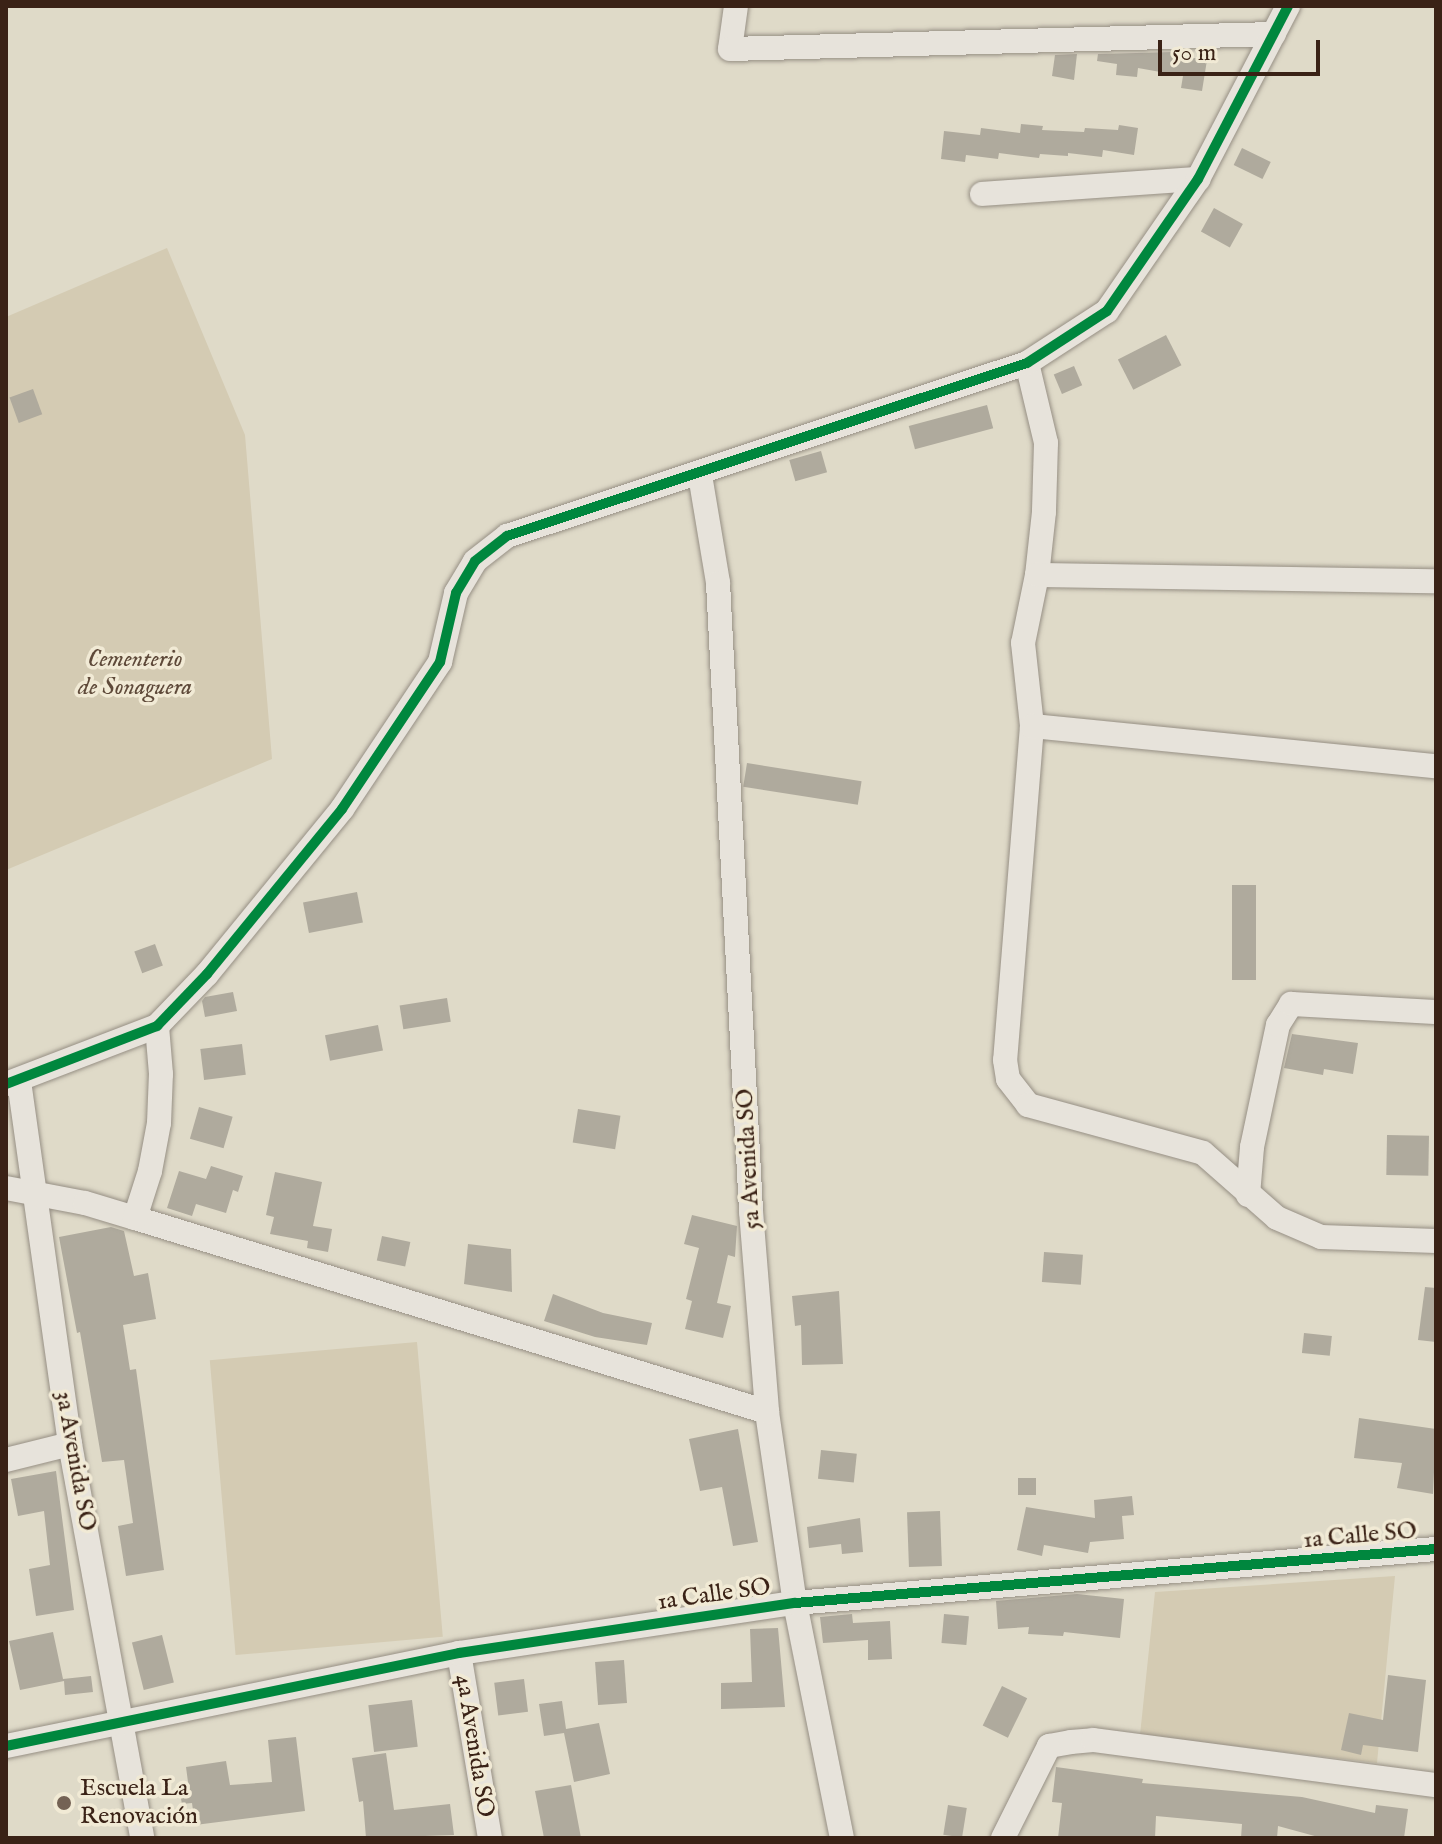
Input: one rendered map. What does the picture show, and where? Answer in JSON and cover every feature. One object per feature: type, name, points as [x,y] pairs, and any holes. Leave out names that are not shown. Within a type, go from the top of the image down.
[{"type":"street","points":[[736,6],[730,49],[1274,34]]},
{"type":"street","points":[[12,1082],[157,1026],[207,974],[342,809],[440,662],[456,593],[475,561],[507,536],[700,475],[1027,363],[1107,311],[1198,179],[1288,6]]},
{"type":"street","points":[[982,194],[1198,179]]},
{"type":"street","points":[[1027,363],[1046,443],[1044,512],[1037,575],[1023,643],[1032,726],[1005,1060],[1008,1079],[1028,1105],[1203,1153],[1277,1218],[1321,1237],[1436,1241]]},
{"type":"street","name":"5a Avenida SO","points":[[700,475],[718,583],[751,1211],[767,1412],[795,1603],[842,1838]]},
{"type":"street","points":[[1037,575],[1436,581]]},
{"type":"street","points":[[1032,726],[1436,766]]},
{"type":"street","points":[[1248,1195],[1252,1147],[1278,1025],[1291,1004],[1436,1012]]},
{"type":"street","points":[[135,1218],[150,1171],[159,1123],[161,1074],[157,1026]]},
{"type":"street","name":"3a Avenida SO","points":[[12,1082],[34,1192],[70,1444],[142,1838]]},
{"type":"street","points":[[6,1188],[34,1192],[135,1218],[767,1412]]},
{"type":"street","points":[[6,1460],[70,1444]]},
{"type":"street","name":"1a Calle SO","points":[[6,1746],[459,1653],[795,1603],[1436,1549]]},
{"type":"street","name":"4a Avenida SO","points":[[459,1653],[490,1838]]},
{"type":"street","points":[[1003,1838],[1049,1746],[1071,1742],[1093,1740],[1436,1785]]},
{"type":"green space","name":"Cementerio de Sonaguera","points":[[167,248],[245,435],[272,759],[6,870],[6,317]]},
{"type":"green space","points":[[417,1342],[443,1637],[236,1655],[210,1360]]},
{"type":"green space","points":[[1395,1576],[1377,1763],[1140,1735],[1155,1592]]},
{"type":"building","points":[[1175,52],[1175,55],[1207,60],[1202,91],[1181,88],[1183,76],[1138,68],[1137,77],[1116,75],[1117,64],[1097,61],[1098,54]]},
{"type":"building","points":[[1077,54],[1074,80],[1052,76],[1055,55]]},
{"type":"building","points":[[1021,124],[1043,126],[1042,130],[1084,132],[1085,128],[1118,130],[1119,125],[1138,128],[1134,155],[1103,150],[1102,157],[1068,153],[1068,156],[1040,154],[1039,158],[999,153],[998,159],[966,155],[965,162],[941,159],[944,131],[980,135],[981,128],[1020,133]]},
{"type":"building","points":[[1242,148],[1271,162],[1262,179],[1234,165]]},
{"type":"building","points":[[1214,208],[1243,224],[1230,248],[1201,232]]},
{"type":"building","points":[[1166,335],[1181,365],[1133,390],[1118,360]]},
{"type":"building","points":[[1074,366],[1082,385],[1062,394],[1054,375]]},
{"type":"building","points":[[33,389],[42,414],[19,423],[10,398]]},
{"type":"building","points":[[987,405],[993,428],[915,449],[909,426]]},
{"type":"building","points":[[821,451],[827,472],[795,481],[789,460]]},
{"type":"building","points":[[747,763],[862,781],[858,805],[743,787]]},
{"type":"building","points":[[1232,885],[1256,885],[1256,980],[1232,980]]},
{"type":"building","points":[[357,892],[363,922],[309,933],[303,902]]},
{"type":"building","points":[[155,944],[163,966],[142,973],[134,952]]},
{"type":"building","points":[[233,992],[237,1011],[205,1017],[202,1001],[205,997]]},
{"type":"building","points":[[447,998],[451,1022],[403,1029],[400,1006]]},
{"type":"building","points":[[378,1025],[383,1051],[330,1061],[325,1035]]},
{"type":"building","points":[[1292,1034],[1358,1043],[1353,1074],[1324,1069],[1323,1075],[1284,1068]]},
{"type":"building","points":[[242,1044],[246,1075],[204,1080],[200,1049]]},
{"type":"building","points":[[199,1107],[233,1117],[224,1148],[190,1139]]},
{"type":"building","points":[[578,1109],[620,1116],[615,1149],[573,1143]]},
{"type":"building","points":[[1387,1135],[1429,1136],[1428,1176],[1386,1175]]},
{"type":"building","points":[[211,1166],[243,1176],[238,1192],[233,1190],[226,1213],[196,1204],[192,1216],[167,1208],[179,1171],[206,1179]]},
{"type":"building","points":[[275,1172],[322,1182],[313,1226],[332,1229],[328,1252],[307,1248],[308,1241],[270,1234],[274,1217],[266,1215]]},
{"type":"building","points":[[692,1215],[737,1226],[735,1257],[728,1255],[717,1303],[731,1306],[723,1338],[685,1329],[692,1301],[686,1299],[699,1248],[684,1244]]},
{"type":"building","points":[[111,1227],[124,1231],[134,1276],[148,1273],[156,1319],[123,1325],[130,1370],[136,1369],[164,1570],[126,1576],[118,1526],[133,1523],[124,1460],[102,1462],[80,1332],[77,1333],[59,1237]]},
{"type":"building","points":[[382,1236],[410,1242],[405,1266],[377,1260]]},
{"type":"building","points":[[468,1244],[511,1249],[512,1292],[464,1284]]},
{"type":"building","points":[[1044,1252],[1083,1255],[1081,1285],[1042,1282]]},
{"type":"building","points":[[1425,1287],[1436,1288],[1436,1342],[1418,1340]]},
{"type":"building","points":[[839,1291],[843,1364],[802,1365],[801,1325],[795,1326],[792,1296]]},
{"type":"building","points":[[553,1294],[603,1313],[652,1323],[647,1345],[595,1337],[544,1321]]},
{"type":"building","points":[[1304,1333],[1332,1336],[1330,1356],[1302,1353]]},
{"type":"building","points":[[1359,1418],[1436,1429],[1433,1494],[1397,1488],[1402,1463],[1354,1458]]},
{"type":"building","points":[[738,1429],[758,1542],[733,1546],[722,1487],[700,1491],[689,1439]]},
{"type":"building","points":[[821,1450],[857,1454],[854,1483],[818,1479]]},
{"type":"building","points":[[56,1471],[74,1610],[36,1616],[29,1569],[50,1565],[44,1511],[18,1516],[11,1479]]},
{"type":"building","points":[[1018,1478],[1036,1478],[1036,1495],[1018,1495]]},
{"type":"building","points":[[1132,1496],[1134,1515],[1122,1516],[1124,1539],[1090,1542],[1088,1553],[1044,1545],[1042,1556],[1017,1550],[1026,1507],[1095,1518],[1094,1500]]},
{"type":"building","points":[[940,1511],[942,1566],[909,1567],[907,1512]]},
{"type":"building","points":[[860,1518],[863,1552],[842,1554],[841,1544],[809,1548],[807,1527]]},
{"type":"building","points":[[1077,1594],[1124,1599],[1120,1638],[1064,1632],[1063,1636],[1028,1634],[1029,1627],[998,1629],[996,1601]]},
{"type":"building","points":[[852,1614],[853,1623],[890,1621],[892,1659],[868,1660],[868,1640],[823,1643],[820,1617]]},
{"type":"building","points":[[944,1614],[969,1616],[966,1645],[941,1643]]},
{"type":"building","points":[[778,1628],[785,1707],[721,1709],[721,1683],[752,1682],[750,1629]]},
{"type":"building","points":[[53,1632],[63,1679],[91,1676],[93,1692],[65,1695],[64,1681],[20,1690],[9,1641]]},
{"type":"building","points":[[162,1635],[174,1683],[144,1690],[132,1642]]},
{"type":"building","points":[[624,1660],[627,1703],[598,1705],[595,1662]]},
{"type":"building","points":[[1388,1675],[1426,1680],[1418,1752],[1363,1745],[1361,1755],[1341,1750],[1349,1713],[1383,1720]]},
{"type":"building","points":[[524,1679],[528,1712],[498,1715],[494,1683]]},
{"type":"building","points":[[1002,1686],[1027,1698],[1008,1738],[983,1726]]},
{"type":"building","points":[[412,1700],[418,1747],[374,1752],[368,1705]]},
{"type":"building","points":[[562,1701],[566,1729],[599,1723],[610,1774],[574,1782],[564,1733],[544,1736],[539,1704]]},
{"type":"building","points":[[296,1737],[305,1811],[195,1825],[192,1803],[182,1804],[178,1783],[188,1782],[186,1767],[226,1761],[230,1785],[272,1782],[268,1740]]},
{"type":"building","points":[[386,1753],[394,1810],[450,1804],[454,1835],[366,1838],[363,1801],[359,1802],[352,1758]]},
{"type":"building","points":[[1056,1767],[1143,1779],[1142,1783],[1302,1797],[1375,1813],[1376,1805],[1408,1809],[1404,1838],[1322,1838],[1278,1826],[1277,1838],[1241,1838],[1242,1824],[1156,1816],[1155,1838],[1058,1838],[1062,1803],[1052,1802]]},
{"type":"building","points":[[571,1785],[581,1838],[544,1838],[535,1791]]},
{"type":"building","points":[[948,1805],[967,1808],[962,1838],[943,1835]]},
{"type":"cycle path","points":[[6,1084],[157,1026],[207,974],[342,809],[440,662],[456,593],[475,561],[507,536],[1027,363],[1107,311],[1198,179],[1288,6]]},
{"type":"cycle path","points":[[6,1746],[459,1653],[795,1603],[1436,1549]]},
{"type":"place","name":"Escuela La Renovación","points":[[64,1803]]}]
